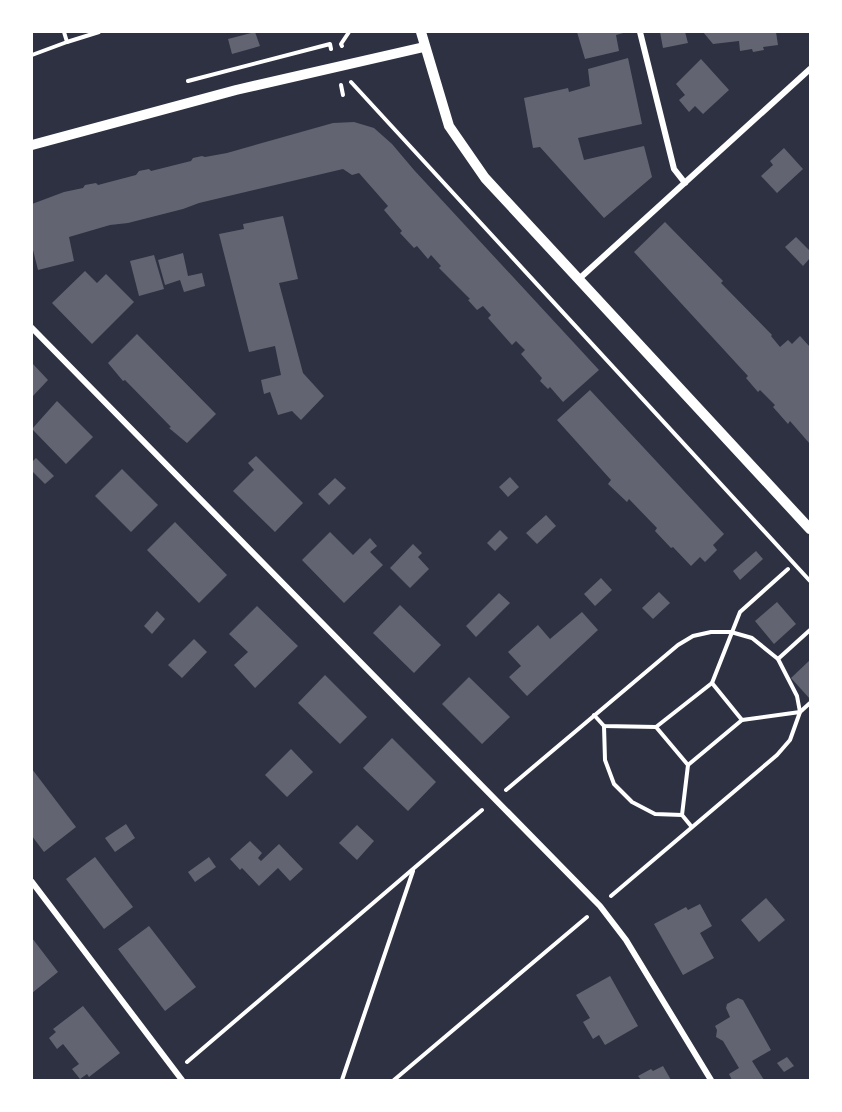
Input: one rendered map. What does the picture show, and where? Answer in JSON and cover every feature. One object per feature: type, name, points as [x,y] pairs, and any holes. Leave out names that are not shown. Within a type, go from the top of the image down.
[{"type":"street","points":[[421,32],[449,126],[463,149],[498,194],[580,278],[810,529]]},
{"type":"street","points":[[640,32],[674,169],[685,183]]},
{"type":"street","points":[[32,145],[236,90],[424,47]]},
{"type":"street","points":[[580,278],[810,69]]},
{"type":"street","points":[[32,328],[600,906],[626,940],[711,1080]]},
{"type":"street","points":[[32,882],[182,1080]]},
{"type":"path","points":[[64,32],[67,42]]},
{"type":"path","points":[[32,55],[99,32]]},
{"type":"path","points":[[349,32],[341,44],[350,81],[810,581]]},
{"type":"path","points":[[604,726],[656,727],[712,683],[740,612],[788,569]]},
{"type":"path","points":[[778,659],[810,630]]},
{"type":"path","points":[[712,683],[742,720]]},
{"type":"path","points":[[687,765],[742,720],[800,712],[810,703]]},
{"type":"path","points":[[594,715],[604,726],[605,760],[614,784],[632,802],[655,814],[682,815],[692,826]]},
{"type":"path","points":[[656,727],[687,765],[682,815]]},
{"type":"path","points":[[342,1080],[413,869]]},
{"type":"building","points":[[255,32],[260,46],[232,54],[228,39]]},
{"type":"building","points":[[577,32],[627,32],[616,35],[619,51],[585,59]]},
{"type":"building","points":[[660,32],[685,32],[688,43],[663,48]]},
{"type":"building","points":[[703,32],[776,32],[778,45],[763,47],[764,50],[753,52],[752,49],[740,51],[739,41],[713,44]]},
{"type":"building","points":[[628,58],[642,124],[578,138],[584,160],[644,146],[652,177],[604,218],[540,147],[533,148],[524,98],[568,88],[569,92],[590,86],[588,69]]},
{"type":"building","points":[[701,59],[729,90],[703,114],[695,106],[689,112],[679,100],[685,95],[676,84]]},
{"type":"building","points":[[354,122],[374,128],[392,144],[599,370],[563,402],[550,387],[548,389],[540,381],[542,378],[521,354],[525,350],[516,341],[512,345],[488,318],[491,315],[483,306],[477,310],[468,300],[470,299],[439,268],[441,266],[431,255],[428,259],[417,246],[414,248],[400,233],[402,231],[384,210],[388,206],[359,173],[352,175],[343,169],[69,237],[74,261],[38,270],[32,246],[32,204],[64,192],[83,188],[85,185],[96,183],[98,185],[136,175],[139,171],[149,169],[151,171],[191,161],[193,158],[227,153],[333,123]]},
{"type":"building","points":[[784,148],[803,169],[777,193],[761,176],[773,165],[770,161]]},
{"type":"building","points":[[283,216],[298,279],[279,283],[303,373],[324,396],[301,420],[292,411],[278,415],[270,392],[264,394],[261,380],[281,375],[275,346],[249,352],[219,234],[244,229],[243,224]]},
{"type":"building","points":[[665,222],[723,281],[721,283],[772,335],[780,347],[788,340],[792,344],[800,336],[810,347],[810,444],[790,421],[788,424],[773,407],[775,405],[760,390],[758,392],[746,378],[748,376],[634,252]]},
{"type":"building","points":[[796,237],[810,251],[810,258],[803,266],[785,247]]},
{"type":"building","points":[[183,253],[188,276],[202,273],[205,286],[184,292],[180,280],[165,285],[158,260]]},
{"type":"building","points":[[154,255],[164,289],[139,296],[130,261]]},
{"type":"building","points":[[85,271],[97,283],[106,274],[134,302],[92,344],[52,303]]},
{"type":"building","points":[[137,334],[216,414],[187,443],[169,428],[171,427],[125,380],[123,381],[108,363]]},
{"type":"building","points":[[32,363],[48,380],[32,397]]},
{"type":"building","points":[[590,390],[724,534],[713,545],[717,550],[705,562],[700,557],[691,566],[673,547],[671,548],[655,531],[657,528],[629,499],[627,502],[608,484],[611,480],[557,420]]},
{"type":"building","points":[[57,401],[93,437],[66,464],[32,429]]},
{"type":"building","points":[[256,456],[303,503],[275,532],[233,491],[254,470],[248,463]]},
{"type":"building","points":[[36,458],[54,476],[45,484],[32,471],[32,462]]},
{"type":"building","points":[[122,469],[158,505],[131,532],[95,496]]},
{"type":"building","points":[[510,477],[519,487],[508,497],[499,487]]},
{"type":"building","points":[[335,478],[346,488],[329,505],[318,494]]},
{"type":"building","points":[[546,515],[556,526],[537,544],[526,533]]},
{"type":"building","points":[[175,522],[227,575],[199,603],[147,550]]},
{"type":"building","points":[[500,530],[508,538],[495,551],[487,543]]},
{"type":"building","points":[[330,532],[353,555],[370,538],[377,546],[370,552],[383,565],[344,603],[302,560]]},
{"type":"building","points":[[413,544],[422,553],[418,557],[429,569],[410,588],[390,568]]},
{"type":"building","points":[[756,551],[763,559],[740,580],[733,571]]},
{"type":"building","points":[[601,578],[612,590],[595,606],[584,594]]},
{"type":"building","points":[[659,592],[670,603],[653,619],[642,608]]},
{"type":"building","points":[[499,593],[510,603],[476,637],[466,626]]},
{"type":"building","points":[[777,602],[796,624],[774,644],[755,621]]},
{"type":"building","points":[[400,605],[441,645],[414,673],[373,633]]},
{"type":"building","points":[[257,606],[298,646],[255,688],[234,665],[248,652],[229,634]]},
{"type":"building","points":[[157,611],[165,619],[152,634],[144,626]]},
{"type":"building","points":[[582,612],[598,630],[527,696],[509,677],[521,666],[508,652],[538,625],[550,639]]},
{"type":"building","points":[[194,639],[207,652],[182,678],[168,665]]},
{"type":"building","points":[[810,660],[810,699],[791,678]]},
{"type":"building","points":[[325,675],[367,717],[340,744],[298,703]]},
{"type":"building","points":[[469,677],[510,717],[482,744],[442,704]]},
{"type":"building","points":[[392,738],[436,782],[408,811],[363,768]]},
{"type":"building","points":[[291,749],[313,772],[287,797],[265,775]]},
{"type":"building","points":[[32,769],[76,827],[44,852],[32,836]]},
{"type":"building","points":[[126,824],[135,838],[115,852],[105,838]]},
{"type":"building","points":[[357,825],[374,841],[357,860],[339,843]]},
{"type":"building","points":[[250,841],[262,853],[258,858],[261,861],[279,844],[303,869],[290,881],[278,868],[259,886],[230,859]]},
{"type":"building","points":[[95,857],[133,907],[104,929],[66,879]]},
{"type":"building","points":[[209,857],[216,867],[195,882],[188,872]]},
{"type":"building","points":[[766,898],[785,920],[759,942],[741,920]]},
{"type":"building","points":[[700,904],[712,926],[700,933],[714,958],[683,975],[654,924],[686,907],[688,910]]},
{"type":"building","points":[[149,926],[196,987],[165,1011],[118,949]]},
{"type":"building","points":[[32,938],[58,972],[32,993]]},
{"type":"building","points":[[610,976],[638,1026],[605,1045],[599,1035],[593,1039],[583,1022],[590,1018],[576,995]]},
{"type":"building","points":[[738,998],[743,1000],[771,1050],[752,1061],[764,1080],[732,1080],[729,1074],[739,1068],[723,1041],[716,1037],[715,1026],[730,1017],[726,1008],[727,1004]]},
{"type":"building","points":[[83,1006],[120,1053],[89,1077],[87,1074],[80,1079],[72,1069],[79,1064],[63,1044],[57,1049],[49,1038],[56,1032],[53,1029]]},
{"type":"building","points":[[787,1057],[794,1066],[784,1072],[777,1063]]},
{"type":"building","points":[[663,1066],[671,1080],[641,1080],[638,1076],[651,1069],[653,1071]]}]
